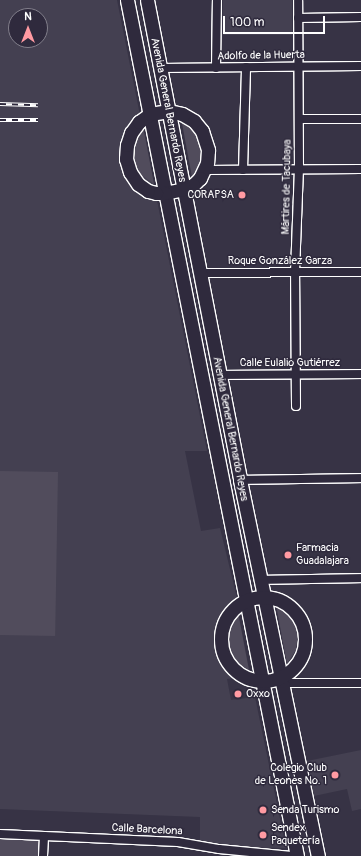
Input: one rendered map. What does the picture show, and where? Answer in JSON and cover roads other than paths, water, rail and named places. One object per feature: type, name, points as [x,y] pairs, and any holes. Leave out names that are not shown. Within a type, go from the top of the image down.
[{"type":"main road","name":"Avenida General Bernardo Reyes","points":[[127,0],[297,856]]},
{"type":"main road","name":"Avenida General Bernardo Reyes","points":[[147,0],[219,375],[318,856]]},
{"type":"main road","points":[[169,111],[182,114],[194,121],[202,131],[208,150],[205,170],[193,185],[184,189],[165,193],[148,191],[138,184],[130,172],[126,159],[127,145],[131,133],[139,122],[150,114],[169,111]]},
{"type":"main road","points":[[264,597],[276,599],[292,608],[303,626],[305,635],[302,654],[294,668],[281,680],[261,680],[250,678],[238,671],[229,663],[222,647],[222,633],[227,618],[233,610],[246,601],[264,597]]},
{"type":"street","points":[[216,68],[217,0]]},
{"type":"street","name":"Mártires de Tacubaya","points":[[296,406],[295,272],[299,169],[298,0]]},
{"type":"street","points":[[298,18],[361,17]]},
{"type":"street","name":"Adolfo de la Huerta","points":[[161,68],[361,66]]},
{"type":"street","points":[[243,170],[246,67]]},
{"type":"street","points":[[299,119],[361,119]]},
{"type":"street","points":[[205,170],[361,169]]},
{"type":"street","name":"Roque González Garza","points":[[200,273],[361,272]]},
{"type":"street","name":"Calle Eulalio Gutiérrez","points":[[219,375],[361,374]]},
{"type":"street","points":[[240,480],[361,478]]},
{"type":"street","points":[[260,580],[361,578]]},
{"type":"street","points":[[281,680],[361,682]]},
{"type":"street","name":"Calle Barcelona","points":[[0,834],[178,842],[219,852],[292,856]]},
{"type":"street","points":[[43,856],[44,836]]},
{"type":"railway","points":[[0,104],[38,105]]},
{"type":"railway","points":[[0,120],[38,120]]},
{"type":"place","name":"CORAPSA","points":[[242,195]]},
{"type":"place","name":"Farmacia Guadalajara","points":[[288,555]]},
{"type":"place","name":"Oxxo","points":[[238,694]]},
{"type":"place","name":"Colegio Club de Leones No. 1","points":[[335,775]]},
{"type":"place","name":"Senda Turismo","points":[[263,810]]},
{"type":"place","name":"Sendex Paquetería","points":[[263,835]]}]
